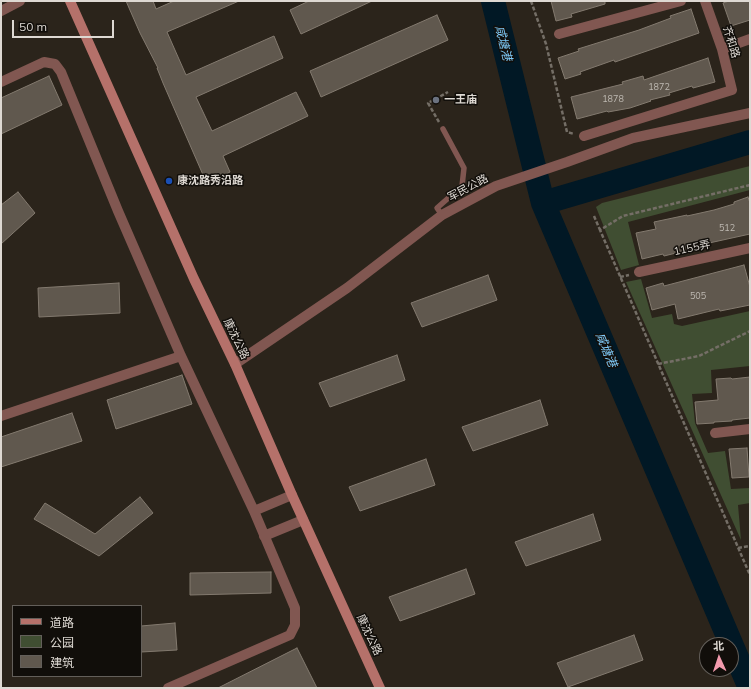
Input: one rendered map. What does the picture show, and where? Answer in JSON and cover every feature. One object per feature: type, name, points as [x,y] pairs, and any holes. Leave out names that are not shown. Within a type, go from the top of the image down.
[{"type":"street","points":[[1,11],[20,1]]},
{"type":"street","name":"康沈公路","points":[[70,1],[194,279],[235,364],[303,520],[380,688]]},
{"type":"street","points":[[559,34],[681,1]]},
{"type":"street","name":"齐和路","points":[[584,136],[732,90],[722,49],[705,1]]},
{"type":"street","points":[[722,49],[750,39]]},
{"type":"street","points":[[1,82],[44,62],[54,64],[61,72],[115,204],[181,356],[254,511],[295,608],[295,625],[290,635],[168,688]]},
{"type":"street","name":"军民公路","points":[[235,364],[347,288],[442,215],[496,186],[633,138],[750,113]]},
{"type":"street","name":"1155弄","points":[[639,272],[750,248]]},
{"type":"street","points":[[1,416],[181,356]]},
{"type":"street","points":[[715,433],[750,429]]},
{"type":"street","points":[[254,511],[292,495]]},
{"type":"street","points":[[264,536],[303,520]]},
{"type":"lane","points":[[442,215],[437,208],[462,186],[464,168],[443,129]]},
{"type":"path","points":[[532,1],[546,44],[567,132],[584,136]]},
{"type":"path","points":[[443,129],[428,103],[448,92]]},
{"type":"path","points":[[600,230],[623,216],[750,185]]},
{"type":"path","points":[[594,216],[750,575]]},
{"type":"path","points":[[658,364],[699,356],[750,331]]},
{"type":"path","points":[[738,548],[750,546]]},
{"type":"green space","points":[[750,166],[750,190],[628,222],[639,265],[621,270],[596,207],[602,203]]},
{"type":"green space","points":[[641,279],[652,318],[672,314],[674,324],[682,326],[750,311],[750,366],[711,370],[712,393],[692,394],[695,423],[708,453],[725,451],[731,489],[750,488],[750,503],[738,505],[741,540],[626,282]]},
{"type":"building","points":[[126,1],[153,1],[156,9],[174,1],[239,1],[167,32],[186,75],[274,36],[283,58],[196,97],[212,131],[296,92],[308,116],[223,156],[230,172],[207,184],[163,83],[158,68]]},
{"type":"building","points":[[309,1],[372,1],[301,34],[290,10]]},
{"type":"building","points":[[551,1],[605,1],[605,4],[571,14],[572,17],[556,21]]},
{"type":"building","points":[[729,1],[750,1],[750,20],[731,26],[723,3]]},
{"type":"building","points":[[691,9],[699,33],[615,62],[614,60],[565,79],[558,58],[579,51],[578,49],[639,30],[671,18],[670,16]]},
{"type":"building","points":[[437,15],[448,40],[321,97],[310,71]]},
{"type":"building","points":[[708,58],[715,82],[693,88],[692,86],[669,93],[670,95],[650,100],[651,101],[630,108],[607,111],[577,119],[571,97],[623,84],[622,82],[643,76],[644,80]]},
{"type":"building","points":[[49,76],[62,105],[1,134],[1,98]]},
{"type":"building","points":[[18,192],[35,213],[1,244],[1,205]]},
{"type":"building","points":[[748,197],[750,203],[750,234],[700,245],[700,247],[664,256],[663,254],[642,259],[636,233],[656,229],[654,222],[714,210],[734,204],[734,202]]},
{"type":"building","points":[[744,265],[750,287],[750,305],[720,311],[719,309],[678,319],[675,304],[652,310],[646,288],[663,283],[664,286]]},
{"type":"building","points":[[488,275],[497,300],[422,327],[411,303]]},
{"type":"building","points":[[119,283],[120,313],[39,317],[38,288]]},
{"type":"building","points":[[397,355],[405,380],[330,407],[319,383]]},
{"type":"building","points":[[182,375],[192,404],[116,429],[107,400]]},
{"type":"building","points":[[750,377],[750,418],[697,424],[695,402],[718,400],[716,379]]},
{"type":"building","points":[[540,400],[548,425],[473,451],[462,427]]},
{"type":"building","points":[[72,413],[82,441],[1,467],[1,437]]},
{"type":"building","points":[[747,448],[749,477],[732,478],[729,449]]},
{"type":"building","points":[[426,459],[435,485],[360,511],[349,487]]},
{"type":"building","points":[[140,497],[153,513],[99,556],[34,519],[45,503],[95,534]]},
{"type":"building","points":[[593,514],[601,540],[526,566],[515,542]]},
{"type":"building","points":[[466,569],[475,594],[400,621],[389,597]]},
{"type":"building","points":[[271,572],[271,593],[190,595],[190,573]]},
{"type":"building","points":[[175,623],[177,650],[142,652],[142,626]]},
{"type":"building","points":[[634,635],[643,660],[568,687],[557,663]]},
{"type":"building","points":[[297,648],[317,688],[218,688]]},
{"type":"waterway","name":"咸塘港","points":[[493,1],[543,203],[750,688]]},
{"type":"waterway","points":[[543,203],[750,142]]},
{"type":"place","name":"一王庙","points":[[436,100]]},
{"type":"place","name":"康沈路秀沿路","points":[[169,181]]}]
